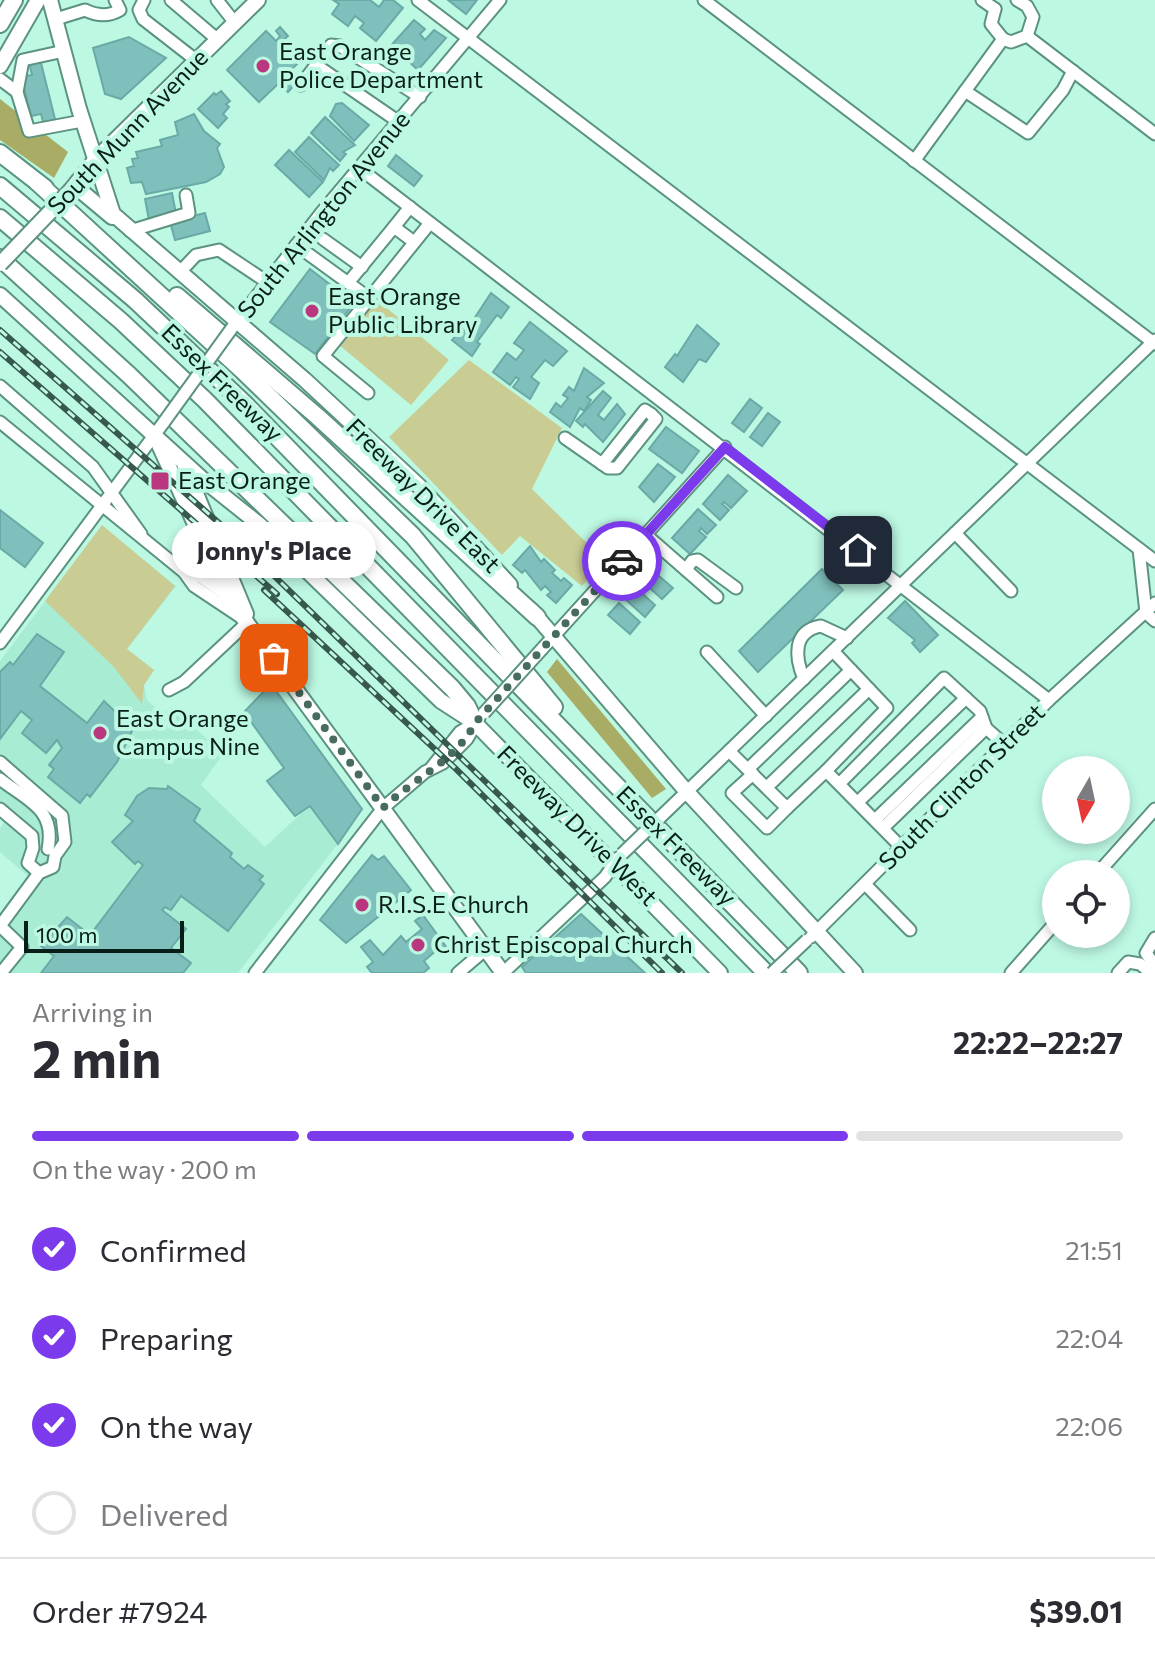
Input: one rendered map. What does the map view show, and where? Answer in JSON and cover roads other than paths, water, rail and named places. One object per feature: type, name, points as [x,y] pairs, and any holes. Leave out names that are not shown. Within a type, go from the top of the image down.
[{"type":"highway","points":[[0,24],[14,0]]},
{"type":"highway","points":[[0,153],[289,391],[537,617]]},
{"type":"highway","points":[[37,182],[242,370],[413,536],[627,797]]},
{"type":"highway","name":"Essex Freeway","points":[[0,186],[107,275],[218,377],[799,973]]},
{"type":"highway","name":"Essex Freeway","points":[[0,218],[121,321],[214,409],[769,973]]},
{"type":"highway","points":[[0,261],[129,375],[480,718]]},
{"type":"main road","points":[[0,66],[38,0]]},
{"type":"main road","name":"Freeway Drive East","points":[[50,0],[107,204],[127,229],[419,486],[474,542],[811,936],[855,973]]},
{"type":"main road","name":"South Munn Avenue","points":[[0,261],[73,188],[96,159],[258,0]]},
{"type":"main road","points":[[73,188],[127,229]]},
{"type":"main road","name":"Freeway Drive West","points":[[0,295],[159,428],[182,459],[260,525],[441,701],[480,718],[618,859],[720,973]]},
{"type":"main road","points":[[159,428],[228,597],[503,973]]},
{"type":"main road","points":[[182,459],[240,595],[248,622]]},
{"type":"street","points":[[56,19],[84,5],[96,16],[117,12],[120,10],[115,0]]},
{"type":"street","points":[[144,0],[139,10],[143,19],[197,61]]},
{"type":"street","points":[[171,0],[218,40]]},
{"type":"street","points":[[217,0],[230,5],[235,23]]},
{"type":"street","points":[[418,0],[1155,561]]},
{"type":"street","name":"South Arlington Avenue","points":[[0,643],[267,282],[500,0]]},
{"type":"street","points":[[503,973],[568,908],[605,877],[618,859],[903,584],[1025,461],[1154,342],[704,0]]},
{"type":"street","points":[[982,0],[995,9]]},
{"type":"street","points":[[1007,0],[995,9],[991,24],[1003,39],[1011,42],[1027,36]]},
{"type":"street","points":[[1021,1],[1033,17],[1027,36]]},
{"type":"street","points":[[1027,36],[1155,134]]},
{"type":"street","points":[[914,161],[1003,39]]},
{"type":"street","points":[[301,85],[331,45],[340,46],[420,97]]},
{"type":"street","points":[[64,51],[23,60],[17,92],[29,131],[82,121]]},
{"type":"street","points":[[316,65],[399,122]]},
{"type":"street","points":[[965,91],[1028,133],[1063,90],[1073,71]]},
{"type":"street","points":[[0,79],[17,92]]},
{"type":"street","points":[[359,168],[903,584],[1049,700]]},
{"type":"street","points":[[127,229],[189,213],[186,195]]},
{"type":"street","points":[[348,283],[410,207]]},
{"type":"street","points":[[368,393],[323,356],[430,223]]},
{"type":"street","points":[[394,227],[414,242]]},
{"type":"street","points":[[323,239],[362,267]]},
{"type":"street","points":[[296,245],[369,298]]},
{"type":"street","points":[[179,273],[196,255],[219,250],[267,282]]},
{"type":"street","points":[[0,386],[81,455],[112,491],[146,542]]},
{"type":"street","points":[[651,414],[663,400]]},
{"type":"street","points":[[565,438],[602,464],[617,468],[656,419],[645,410],[602,464]]},
{"type":"street","points":[[0,422],[100,507],[184,572],[196,574],[228,597]]},
{"type":"street","points":[[255,973],[383,808],[432,767],[443,763],[467,739],[480,718],[725,447]]},
{"type":"street","points":[[955,533],[1011,591]]},
{"type":"street","points":[[646,535],[717,597]]},
{"type":"street","points":[[1139,548],[1150,617]]},
{"type":"street","points":[[686,570],[692,561],[698,560],[736,588]]},
{"type":"street","points":[[169,690],[184,682],[248,622],[188,582],[184,572]]},
{"type":"street","name":"South Clinton Street","points":[[769,973],[902,848],[1049,700],[1150,617],[1155,603]]},
{"type":"street","points":[[804,679],[796,661],[799,641],[807,632],[821,626],[847,638]]},
{"type":"street","points":[[833,651],[901,721]]},
{"type":"street","points":[[707,652],[766,716]]},
{"type":"street","points":[[851,670],[732,793],[767,828],[887,708]]},
{"type":"street","points":[[840,783],[944,678],[966,698],[1004,744]]},
{"type":"street","points":[[767,787],[869,689]]},
{"type":"street","points":[[859,801],[966,698]]},
{"type":"street","points":[[880,823],[984,722]]},
{"type":"street","points":[[729,751],[787,808]]},
{"type":"street","points":[[0,762],[62,816],[65,842],[51,853]]},
{"type":"street","points":[[826,771],[859,801],[902,848]]},
{"type":"street","points":[[0,779],[46,815],[51,829],[50,871],[39,873],[0,926],[22,947],[1,973]]},
{"type":"street","points":[[0,809],[29,832],[33,848],[28,863],[39,873]]},
{"type":"street","points":[[1109,860],[1155,809]]},
{"type":"street","points":[[33,848],[51,853]]},
{"type":"street","points":[[865,884],[910,930]]},
{"type":"street","points":[[1151,962],[1155,938]]},
{"type":"street","points":[[1019,971],[1042,941]]},
{"type":"street","points":[[458,973],[486,949]]},
{"type":"street","points":[[1118,973],[1128,962],[1134,962],[1151,973]]},
{"type":"railway","points":[[0,330],[227,530],[682,973]]},
{"type":"railway","points":[[0,352],[277,594]]},
{"type":"railway","points":[[264,590],[455,768],[662,973]]},
{"type":"place","name":"East Orange Police Department","points":[[263,66]]},
{"type":"place","name":"East Orange Public Library","points":[[312,311]]},
{"type":"place","name":"East Orange","points":[[160,481]]},
{"type":"place","name":"Jonny's Place","points":[[274,658]]},
{"type":"place","name":"East Orange Campus Nine","points":[[100,733]]},
{"type":"place","name":"R.I.S.E Church","points":[[362,905]]},
{"type":"place","name":"Christ Episcopal Church","points":[[418,945]]}]
